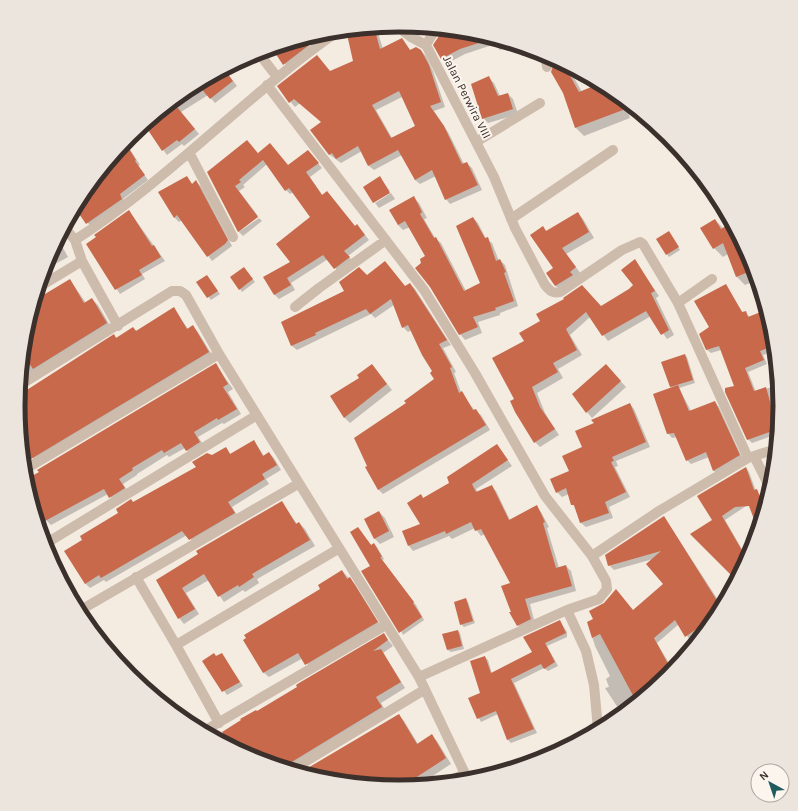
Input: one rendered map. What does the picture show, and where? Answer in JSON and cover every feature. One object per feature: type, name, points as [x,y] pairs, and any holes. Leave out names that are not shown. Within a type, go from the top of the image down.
[{"type":"street","points":[[404,32],[426,45],[433,33]]},
{"type":"street","points":[[75,240],[146,189],[190,154],[277,77],[327,39]]},
{"type":"street","points":[[314,41],[317,46]]},
{"type":"street","name":"Jalan Perwira VIII","points":[[426,45],[494,177],[511,219],[545,285],[550,291],[555,293],[560,292],[622,250],[640,242],[648,250],[678,303]]},
{"type":"street","points":[[262,58],[277,77]]},
{"type":"street","points":[[546,62],[547,67]]},
{"type":"street","points":[[268,85],[424,290],[475,373],[545,496],[592,556],[606,581],[607,589],[599,599],[567,610],[419,677]]},
{"type":"street","points":[[476,142],[540,104]]},
{"type":"street","points":[[511,219],[613,150]]},
{"type":"street","points":[[190,154],[233,237]]},
{"type":"street","points":[[68,232],[75,240],[82,261],[118,326]]},
{"type":"street","points":[[295,308],[319,288],[386,240]]},
{"type":"street","points":[[46,283],[82,261]]},
{"type":"street","points":[[712,279],[678,303],[751,457],[765,480]]},
{"type":"street","points":[[26,381],[118,326],[172,291],[180,291],[186,295],[219,354],[258,415],[298,484],[419,677],[466,773]]},
{"type":"street","points":[[30,466],[219,354]]},
{"type":"street","points":[[50,541],[258,415]]},
{"type":"street","points":[[592,556],[659,511],[751,457],[770,451]]},
{"type":"street","points":[[85,608],[298,484]]},
{"type":"street","points":[[176,645],[338,549]]},
{"type":"street","points":[[136,578],[176,645],[219,723]]},
{"type":"street","points":[[567,610],[586,651],[594,684],[597,722]]},
{"type":"street","points":[[210,728],[386,625]]},
{"type":"street","points":[[299,766],[424,690]]},
{"type":"building","points":[[375,32],[380,49],[402,38],[410,50],[416,47],[421,50],[429,65],[441,102],[430,106],[444,126],[462,164],[467,162],[478,185],[445,200],[432,170],[415,180],[398,150],[368,166],[358,146],[336,159],[332,153],[329,155],[310,130],[321,122],[294,99],[289,103],[277,86],[317,55],[330,71],[353,61],[347,35]],"holes":[[[399,91],[415,126],[391,138],[372,105]]]},
{"type":"building","points":[[443,34],[448,35],[484,41],[460,49],[441,59],[433,45],[439,36]]},
{"type":"building","points":[[307,43],[309,45],[283,65],[275,53]]},
{"type":"building","points":[[553,66],[568,72],[579,92],[593,86],[621,105],[623,110],[575,128],[563,93],[551,72]]},
{"type":"building","points":[[227,74],[233,81],[210,99],[201,89]]},
{"type":"building","points":[[489,76],[498,96],[508,93],[513,109],[482,119],[471,84]]},
{"type":"building","points":[[176,106],[195,129],[179,142],[177,140],[162,151],[147,129]]},
{"type":"building","points":[[247,140],[262,158],[258,153],[270,143],[288,165],[308,150],[319,163],[306,172],[322,195],[327,191],[355,226],[357,224],[365,235],[344,251],[350,257],[334,269],[323,255],[287,278],[291,285],[274,295],[263,277],[290,262],[276,244],[310,217],[289,188],[285,191],[263,160],[239,180],[241,182],[235,186],[258,217],[238,232],[207,172]]},
{"type":"building","points":[[129,148],[136,160],[135,161],[145,175],[120,194],[122,199],[86,224],[78,213],[102,178]]},
{"type":"building","points":[[187,176],[192,184],[196,180],[228,240],[225,244],[207,257],[177,215],[174,218],[158,192]]},
{"type":"building","points":[[380,176],[390,193],[373,203],[363,187]]},
{"type":"building","points":[[414,196],[422,212],[420,214],[434,238],[436,237],[464,291],[480,283],[456,226],[473,217],[485,238],[488,237],[496,261],[500,259],[506,272],[504,273],[514,301],[495,308],[496,310],[473,317],[478,327],[459,335],[430,287],[415,268],[421,263],[420,259],[425,256],[405,221],[398,225],[389,210]]},
{"type":"building","points":[[129,210],[152,246],[154,245],[161,257],[139,270],[142,275],[115,290],[86,244],[96,237],[94,235]]},
{"type":"building","points":[[578,212],[589,232],[562,248],[576,267],[570,272],[573,275],[555,286],[546,273],[553,268],[530,235],[543,226],[546,231]]},
{"type":"building","points":[[715,219],[721,229],[727,226],[748,272],[736,277],[723,243],[713,249],[700,228]]},
{"type":"building","points":[[669,231],[679,247],[666,255],[656,239]]},
{"type":"building","points":[[635,259],[655,291],[651,293],[669,330],[661,335],[646,311],[602,336],[586,312],[566,329],[577,350],[553,363],[558,372],[532,387],[540,407],[555,429],[534,443],[515,412],[510,401],[514,399],[492,358],[524,341],[519,333],[540,321],[536,314],[564,299],[563,298],[582,285],[601,306],[629,289],[633,285],[621,270]]},
{"type":"building","points":[[385,261],[405,286],[410,283],[447,340],[439,344],[452,367],[450,368],[459,393],[462,391],[473,410],[476,409],[486,425],[378,490],[365,467],[367,466],[354,438],[406,403],[404,401],[434,379],[430,373],[432,371],[422,355],[408,325],[402,328],[391,299],[370,314],[366,309],[291,346],[281,322],[344,291],[339,282],[359,267],[367,275]]},
{"type":"building","points":[[244,267],[253,279],[239,290],[230,277]]},
{"type":"building","points":[[207,275],[218,291],[207,298],[196,282]]},
{"type":"building","points":[[70,279],[84,303],[92,298],[107,323],[33,369],[28,361],[28,357],[32,333],[42,296]]},
{"type":"building","points":[[726,284],[742,312],[746,311],[748,317],[761,312],[768,348],[760,351],[764,360],[745,368],[754,391],[766,387],[773,412],[772,431],[747,440],[725,392],[725,388],[734,386],[719,346],[706,350],[699,334],[709,327],[694,301]]},
{"type":"building","points":[[174,307],[187,329],[193,325],[209,352],[31,459],[28,454],[26,430],[26,391],[114,334],[116,338],[133,327],[136,331]]},
{"type":"building","points":[[685,354],[693,380],[670,387],[661,362]]},
{"type":"building","points":[[216,363],[228,384],[223,387],[237,409],[218,420],[217,418],[194,432],[200,442],[186,451],[181,443],[164,453],[162,450],[132,468],[133,470],[119,479],[125,488],[109,498],[104,489],[45,521],[42,515],[32,476],[39,472],[37,470]]},
{"type":"building","points":[[372,364],[387,384],[344,418],[330,396],[359,378],[357,375]]},
{"type":"building","points":[[606,364],[621,381],[586,413],[572,394]]},
{"type":"building","points":[[678,385],[689,411],[715,401],[740,455],[713,471],[706,452],[686,461],[674,433],[667,434],[653,394]]},
{"type":"building","points":[[630,403],[646,442],[612,457],[614,461],[611,462],[626,492],[605,502],[609,513],[580,523],[574,505],[571,505],[566,488],[556,493],[550,479],[569,471],[562,456],[582,447],[575,431],[594,423],[591,420]]},
{"type":"building","points":[[254,440],[263,456],[269,452],[277,465],[262,474],[265,479],[228,502],[235,513],[189,540],[182,531],[101,578],[99,575],[85,584],[64,551],[82,540],[80,536],[118,513],[116,509],[131,499],[133,502],[196,467],[192,462],[207,453],[212,455],[226,447],[230,454]]},
{"type":"building","points":[[497,444],[508,460],[472,484],[476,492],[492,485],[509,520],[537,505],[545,522],[543,523],[556,568],[566,565],[572,586],[525,599],[531,619],[517,626],[509,612],[511,612],[501,586],[510,583],[481,529],[475,531],[471,522],[446,534],[445,531],[408,546],[402,531],[420,524],[407,503],[421,494],[423,498],[449,483],[447,477]]},
{"type":"building","points":[[746,467],[754,490],[757,489],[761,499],[755,521],[749,506],[735,507],[722,516],[743,553],[732,576],[690,534],[712,520],[697,496]]},
{"type":"building","points":[[282,501],[296,524],[299,522],[310,540],[252,574],[254,577],[239,587],[238,585],[218,597],[204,574],[182,588],[195,609],[178,619],[156,580],[198,554],[196,551]]},
{"type":"building","points":[[379,511],[389,531],[374,539],[364,519]]},
{"type":"building","points":[[664,516],[718,601],[702,624],[685,637],[675,620],[654,638],[668,664],[646,687],[634,697],[600,634],[592,638],[587,622],[593,619],[589,611],[604,603],[616,589],[633,610],[663,584],[646,564],[661,551],[608,566],[605,555]]},
{"type":"building","points":[[358,527],[371,545],[374,543],[382,557],[380,557],[414,602],[413,603],[422,617],[399,633],[361,571],[370,566],[350,532]]},
{"type":"building","points":[[342,570],[347,579],[350,577],[378,622],[305,665],[298,653],[263,673],[243,640],[246,638],[244,635],[320,589],[318,585]]},
{"type":"building","points":[[466,598],[473,621],[460,625],[454,602]]},
{"type":"building","points":[[560,620],[566,633],[545,643],[555,662],[544,669],[541,664],[511,679],[534,729],[507,740],[496,711],[477,719],[468,698],[480,693],[470,661],[485,656],[491,673],[532,652],[523,637]]},
{"type":"building","points":[[458,630],[462,646],[447,650],[442,634]]},
{"type":"building","points":[[384,633],[388,640],[373,651],[381,649],[401,682],[376,697],[382,707],[290,763],[234,741],[225,736],[222,732],[241,720],[240,719],[256,710],[257,711],[297,687],[296,685]]},
{"type":"building","points":[[214,653],[216,656],[222,653],[240,682],[222,692],[202,661]]},
{"type":"building","points":[[399,714],[417,744],[432,734],[446,758],[413,779],[375,779],[308,768]]}]
